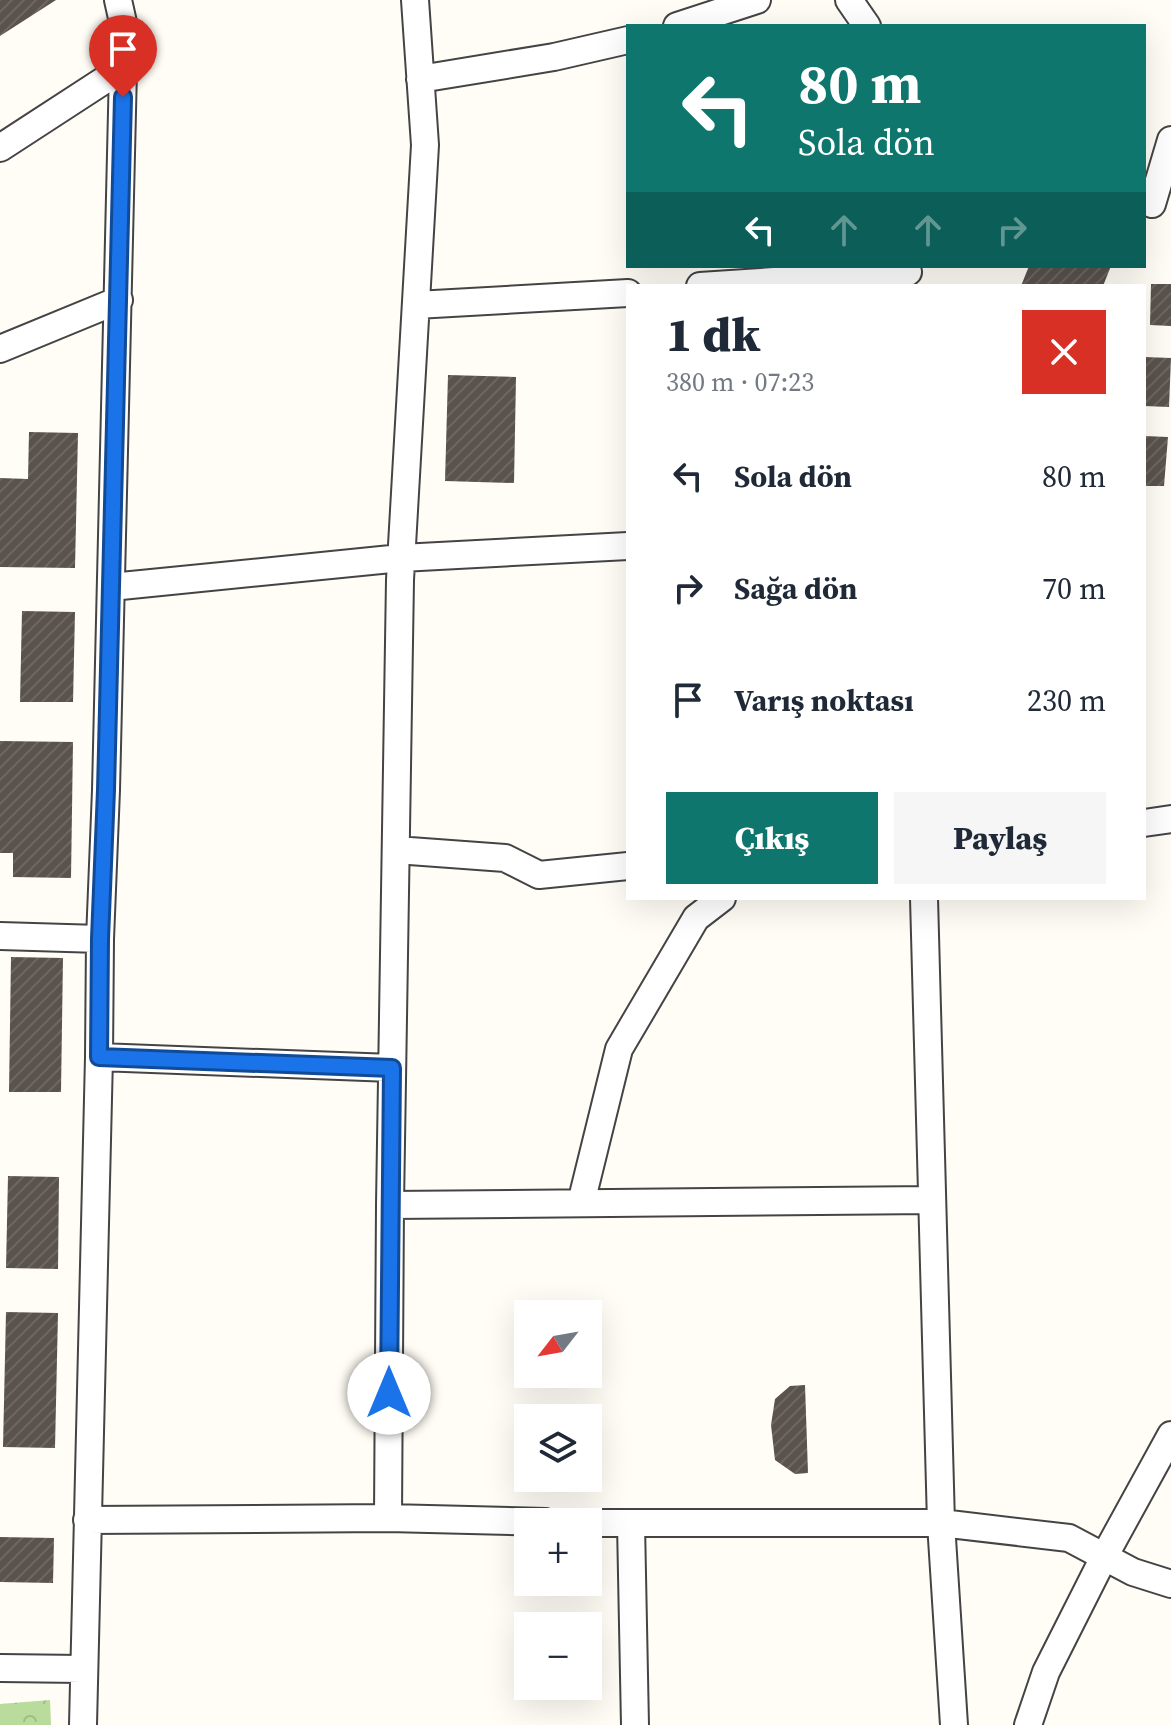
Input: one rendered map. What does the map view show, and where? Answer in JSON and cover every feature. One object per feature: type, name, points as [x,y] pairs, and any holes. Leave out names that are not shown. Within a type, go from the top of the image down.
[{"type":"street","points":[[83,1725],[100,939],[119,300],[124,27],[118,0]]},
{"type":"street","points":[[388,1518],[401,558],[425,145],[415,0]]},
{"type":"street","points":[[683,24],[757,0]]},
{"type":"street","points":[[849,0],[866,24]]},
{"type":"street","points":[[420,79],[554,57],[626,40]]},
{"type":"street","points":[[0,148],[123,68]]},
{"type":"street","points":[[1156,206],[1171,140]]},
{"type":"street","points":[[738,284],[908,275]]},
{"type":"street","points":[[416,305],[626,293]]},
{"type":"street","points":[[0,349],[119,300]]},
{"type":"street","points":[[111,587],[401,558],[626,546]]},
{"type":"street","points":[[1146,823],[1171,819]]},
{"type":"street","points":[[396,850],[505,858],[539,875],[626,866]]},
{"type":"street","points":[[581,1203],[619,1049],[696,918],[719,900]]},
{"type":"street","points":[[924,900],[941,1523],[954,1725]]},
{"type":"street","points":[[0,936],[100,939]]},
{"type":"street","points":[[99,1057],[392,1068]]},
{"type":"street","points":[[390,1205],[932,1200]]},
{"type":"street","points":[[1028,1725],[1046,1672],[1171,1435]]},
{"type":"street","points":[[87,1520],[388,1518],[514,1521]]},
{"type":"street","points":[[602,1523],[941,1523],[1069,1538],[1133,1572],[1171,1584]]},
{"type":"street","points":[[631,1524],[635,1725]]},
{"type":"street","points":[[0,1668],[82,1669]]},
{"type":"green space","points":[[50,1700],[51,1725],[0,1725],[0,1704]]},
{"type":"building","points":[[0,0],[56,0],[0,36]]},
{"type":"building","points":[[1028,268],[1110,268],[1104,284],[1022,284]]},
{"type":"building","points":[[1151,284],[1171,284],[1171,326],[1150,325]]},
{"type":"building","points":[[1146,357],[1171,358],[1169,407],[1146,406]]},
{"type":"building","points":[[448,375],[516,377],[514,483],[445,481]]},
{"type":"building","points":[[29,432],[78,433],[75,568],[0,567],[0,478],[28,479]]},
{"type":"building","points":[[1146,436],[1168,437],[1164,486],[1146,486]]},
{"type":"building","points":[[22,611],[75,612],[73,702],[20,702]]},
{"type":"building","points":[[0,741],[73,742],[71,878],[13,877],[13,853],[0,853]]},
{"type":"building","points":[[11,957],[63,958],[61,1092],[9,1092]]},
{"type":"building","points":[[8,1176],[59,1177],[58,1269],[6,1268]]},
{"type":"building","points":[[6,1312],[58,1313],[55,1448],[3,1447]]},
{"type":"building","points":[[805,1385],[808,1473],[795,1474],[775,1460],[771,1425],[775,1399],[790,1386]]},
{"type":"building","points":[[0,1537],[54,1538],[53,1583],[0,1582]]},
{"type":"route","points":[[123,97],[99,1057],[392,1068],[389,1393]]}]
